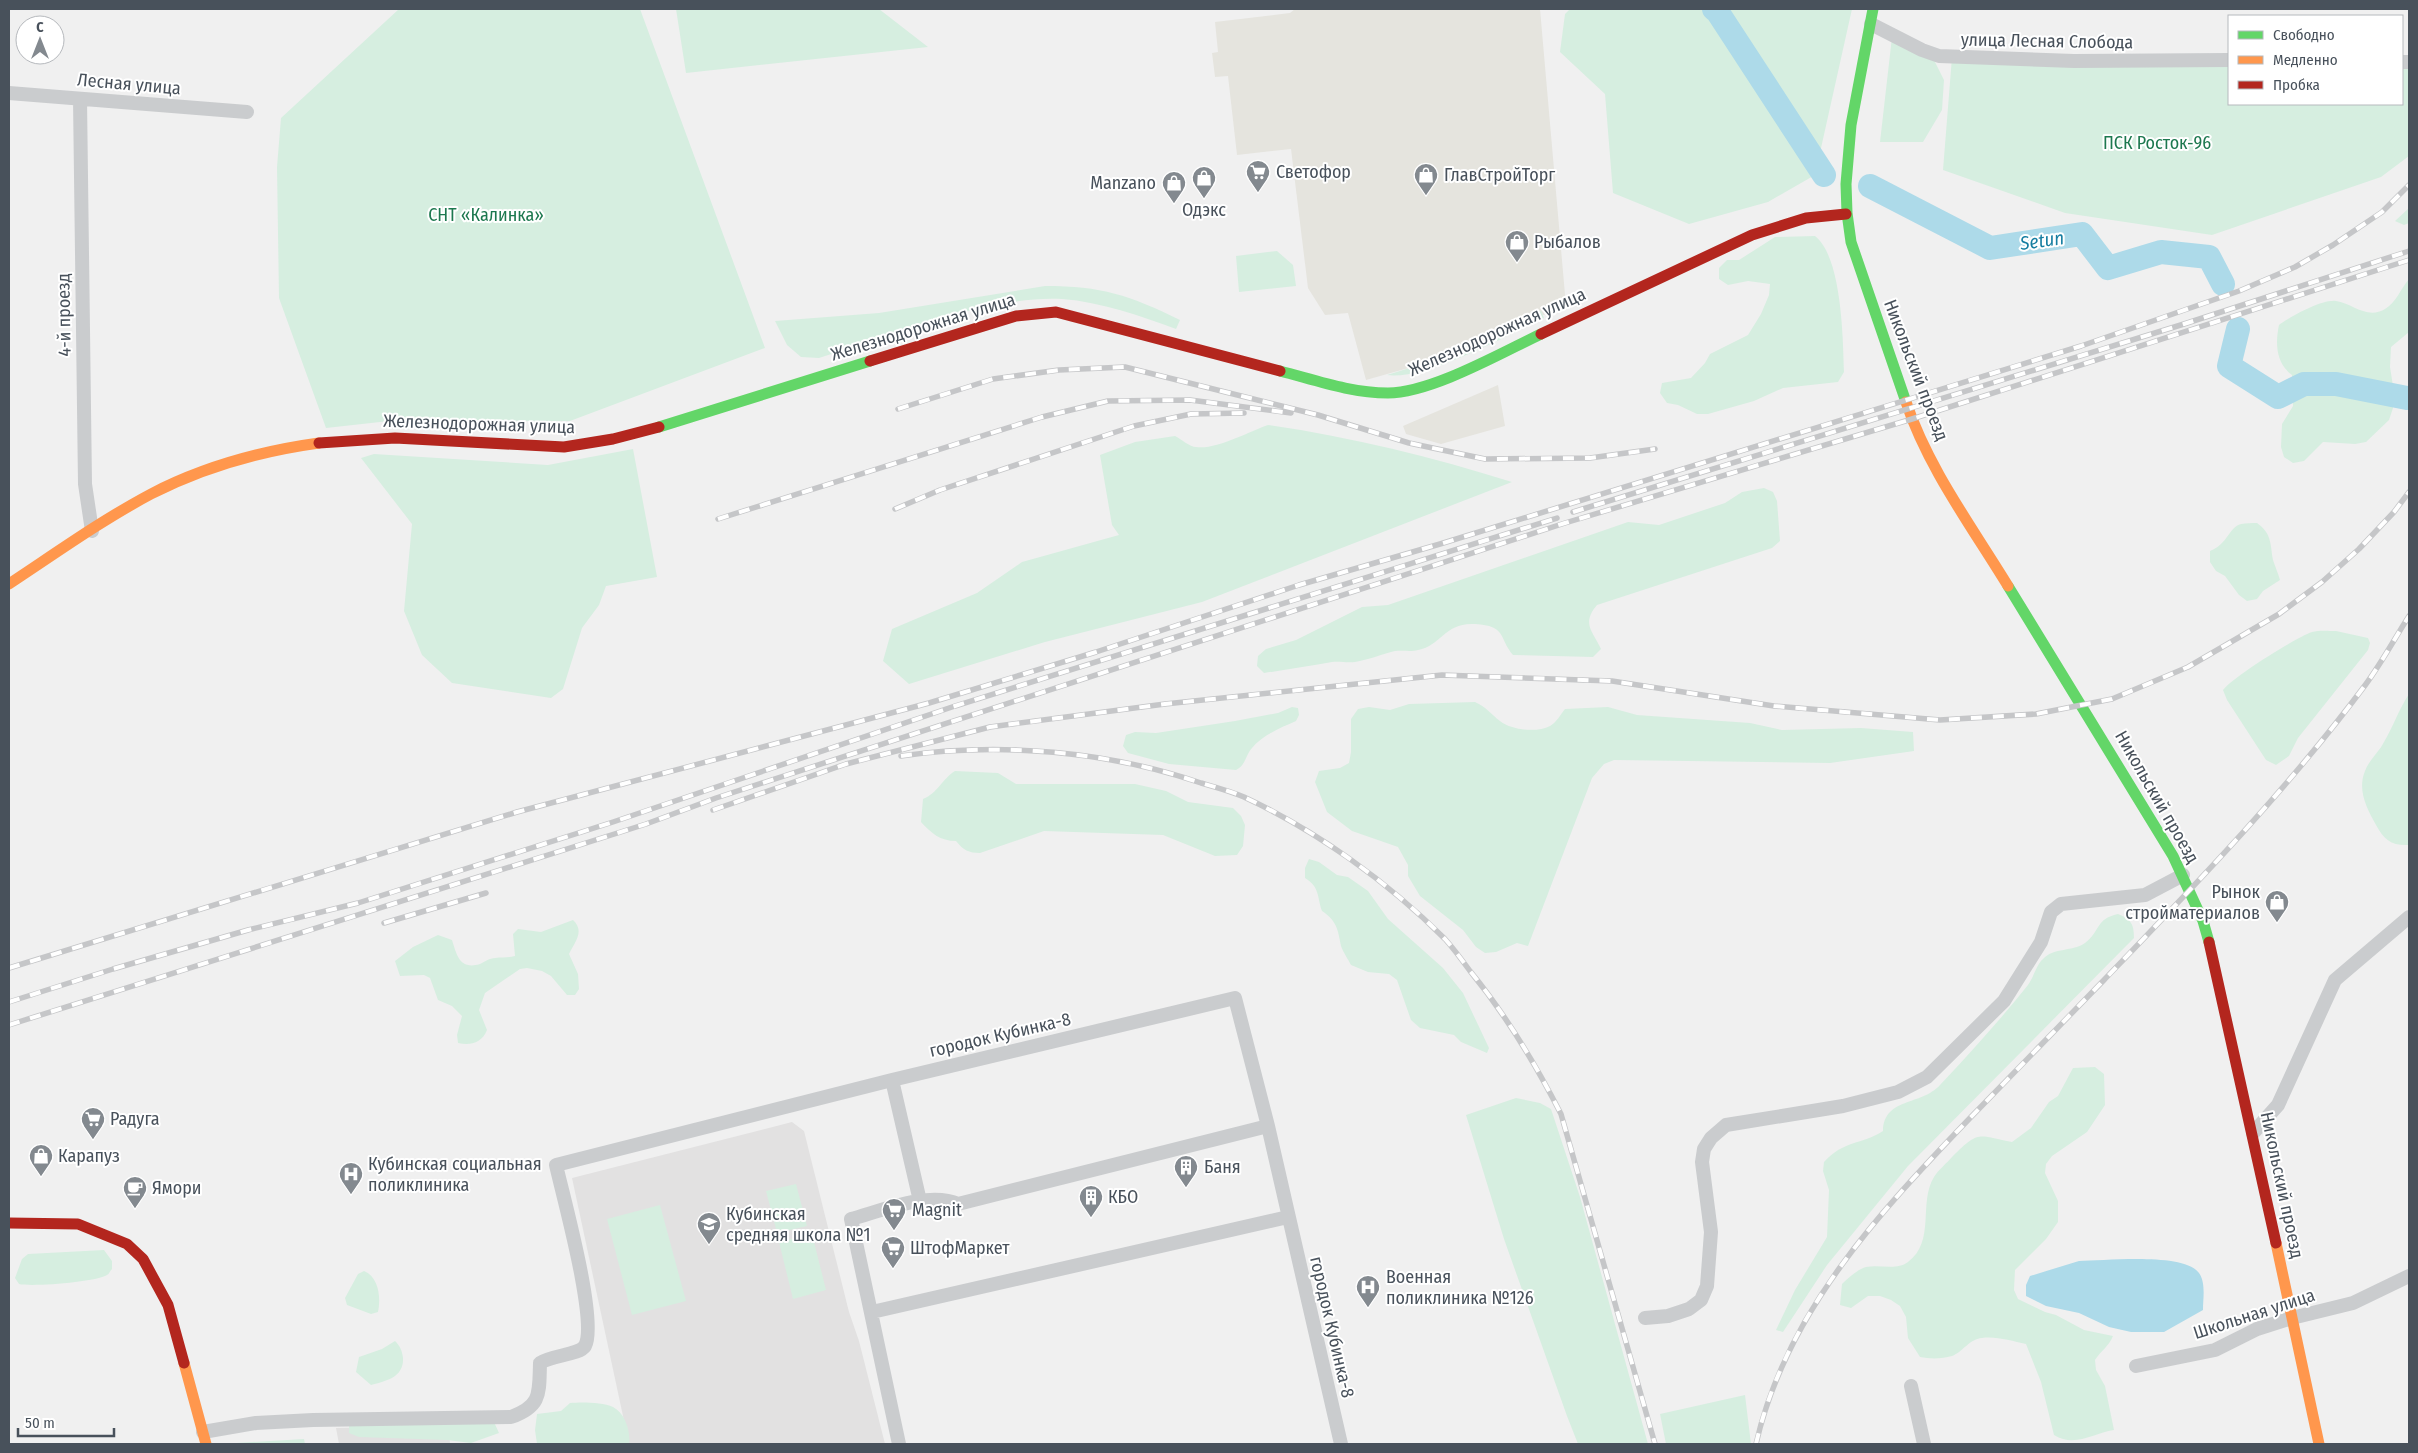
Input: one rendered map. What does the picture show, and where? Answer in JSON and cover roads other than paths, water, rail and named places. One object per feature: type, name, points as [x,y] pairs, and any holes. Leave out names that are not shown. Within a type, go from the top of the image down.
[{"type":"street","name":"Никольский проезд","points":[[1873,9],[1846,153],[1846,214],[1850,242],[1908,410],[1922,441],[1956,502],[2085,709],[2183,875],[2203,922],[2217,972],[2253,1133],[2319,1444]]},
{"type":"street","name":"улица Лесная Слобода","points":[[1870,24],[1922,50],[1945,57],[2124,62],[2228,60]]},
{"type":"street","name":"Лесная улица","points":[[9,93],[247,112]]},
{"type":"street","name":"4-й проезд","points":[[80,99],[85,484],[92,531]]},
{"type":"street","name":"Железнодорожная улица","points":[[9,584],[151,494],[179,481],[248,459],[328,441],[396,438],[554,447],[592,444],[633,435],[1016,316],[1034,313],[1072,315],[1348,390],[1377,393],[1409,390],[1431,384],[1535,337],[1648,282],[1772,227],[1805,218],[1846,214]]},
{"type":"street","points":[[1645,1318],[1668,1316],[1689,1309],[1701,1300],[1707,1286],[1711,1232],[1702,1162],[1704,1149],[1711,1138],[1726,1125],[1843,1106],[1898,1092],[1927,1077],[2004,1001],[2041,942],[2051,912],[2060,904],[2145,895],[2183,875]]},
{"type":"street","points":[[2253,1133],[2278,1105],[2335,980],[2409,917]]},
{"type":"street","name":"городок Кубинка-8","points":[[204,1438],[275,1422],[511,1417],[535,1404],[539,1393],[540,1363],[548,1358],[579,1352],[585,1346],[588,1336],[585,1291],[556,1165],[892,1080],[1234,998],[1268,1126],[1341,1444]]},
{"type":"street","points":[[892,1080],[920,1201]]},
{"type":"street","points":[[898,1444],[872,1312],[851,1219],[920,1201],[950,1200],[958,1204],[1268,1126]]},
{"type":"street","points":[[872,1312],[1288,1217]]},
{"type":"street","points":[[9,1223],[78,1224],[127,1244],[143,1259],[168,1305],[204,1438]]},
{"type":"street","name":"Школьная улица","points":[[2136,1366],[2215,1350],[2257,1329],[2353,1303],[2409,1276]]},
{"type":"street","points":[[1911,1386],[1924,1444]]},
{"type":"water","points":[[2143,1259],[2177,1262],[2190,1266],[2199,1273],[2203,1281],[2203,1310],[2164,1332],[2131,1332],[2109,1327],[2079,1313],[2046,1306],[2026,1296],[2026,1285],[2030,1276],[2079,1261]]},
{"type":"waterway","name":"Setun","points":[[1714,9],[1824,175]]},
{"type":"waterway","name":"Setun","points":[[1870,186],[1990,248],[2082,234],[2108,268],[2161,252],[2209,257],[2223,284]]},
{"type":"waterway","name":"Setun","points":[[2238,329],[2229,366],[2278,397],[2304,384],[2336,384],[2407,398]]},
{"type":"railway","points":[[9,968],[517,812],[929,703],[1096,652],[1299,585],[1440,544],[2081,346],[2239,291],[2295,267],[2333,245],[2382,212],[2409,185]]},
{"type":"railway","points":[[1573,512],[2184,324],[2409,251]]},
{"type":"railway","points":[[9,1025],[646,824],[716,798],[1565,523],[1912,419],[2409,260]]},
{"type":"railway","points":[[898,409],[993,379],[1059,370],[1125,367],[1318,415],[1409,443],[1485,459],[1590,458],[1655,449]]},
{"type":"railway","points":[[718,519],[1042,417],[1108,401],[1190,400],[1291,413]]},
{"type":"railway","points":[[895,509],[940,490],[1134,426],[1191,414],[1244,413]]},
{"type":"railway","points":[[713,810],[846,764],[990,727],[1165,704],[1442,675],[1612,681],[1774,706],[1940,720],[2036,714],[2112,699],[2188,667],[2279,614],[2322,582],[2359,549],[2394,512],[2409,492]]},
{"type":"railway","points":[[9,1002],[113,969],[248,930],[358,903],[613,822],[955,706],[1557,518]]},
{"type":"railway","points":[[1756,1444],[1770,1396],[1789,1351],[1813,1308],[1840,1267],[1870,1228],[1902,1190],[2104,980],[2273,799],[2366,684],[2409,616]]},
{"type":"railway","points":[[901,756],[977,750],[1053,752],[1129,763],[1222,789],[1244,797],[1325,842],[1376,878],[1423,918],[1445,939],[1508,1022],[1541,1076],[1561,1114],[1655,1444]]},
{"type":"railway","points":[[384,923],[486,893]]},
{"type":"place","name":"Светофор","points":[[1258,193]]},
{"type":"place","name":"ГлавСтройТорг","points":[[1426,196]]},
{"type":"place","name":"Одэкс","points":[[1204,199]]},
{"type":"place","name":"Manzano","points":[[1174,204]]},
{"type":"place","name":"Рыбалов","points":[[1517,263]]},
{"type":"place","name":"Рынок стройматериалов","points":[[2277,923]]},
{"type":"place","name":"Радуга","points":[[93,1140]]},
{"type":"place","name":"Карапуз","points":[[41,1177]]},
{"type":"place","name":"Баня","points":[[1186,1188]]},
{"type":"place","name":"Кубинская социальная поликлиника","points":[[351,1195]]},
{"type":"place","name":"Ямори","points":[[135,1209]]},
{"type":"place","name":"КБО","points":[[1091,1218]]},
{"type":"place","name":"Magnit","points":[[894,1231]]},
{"type":"place","name":"Кубинская средняя школа №1","points":[[709,1245]]},
{"type":"place","name":"ШтофМаркет","points":[[893,1269]]},
{"type":"place","name":"Военная поликлиника №126","points":[[1368,1308]]},
{"type":"park label","name":"ПСК Росток-96","points":[[2157,143]]},
{"type":"park label","name":"СНТ «Калинка»","points":[[486,215]]}]
